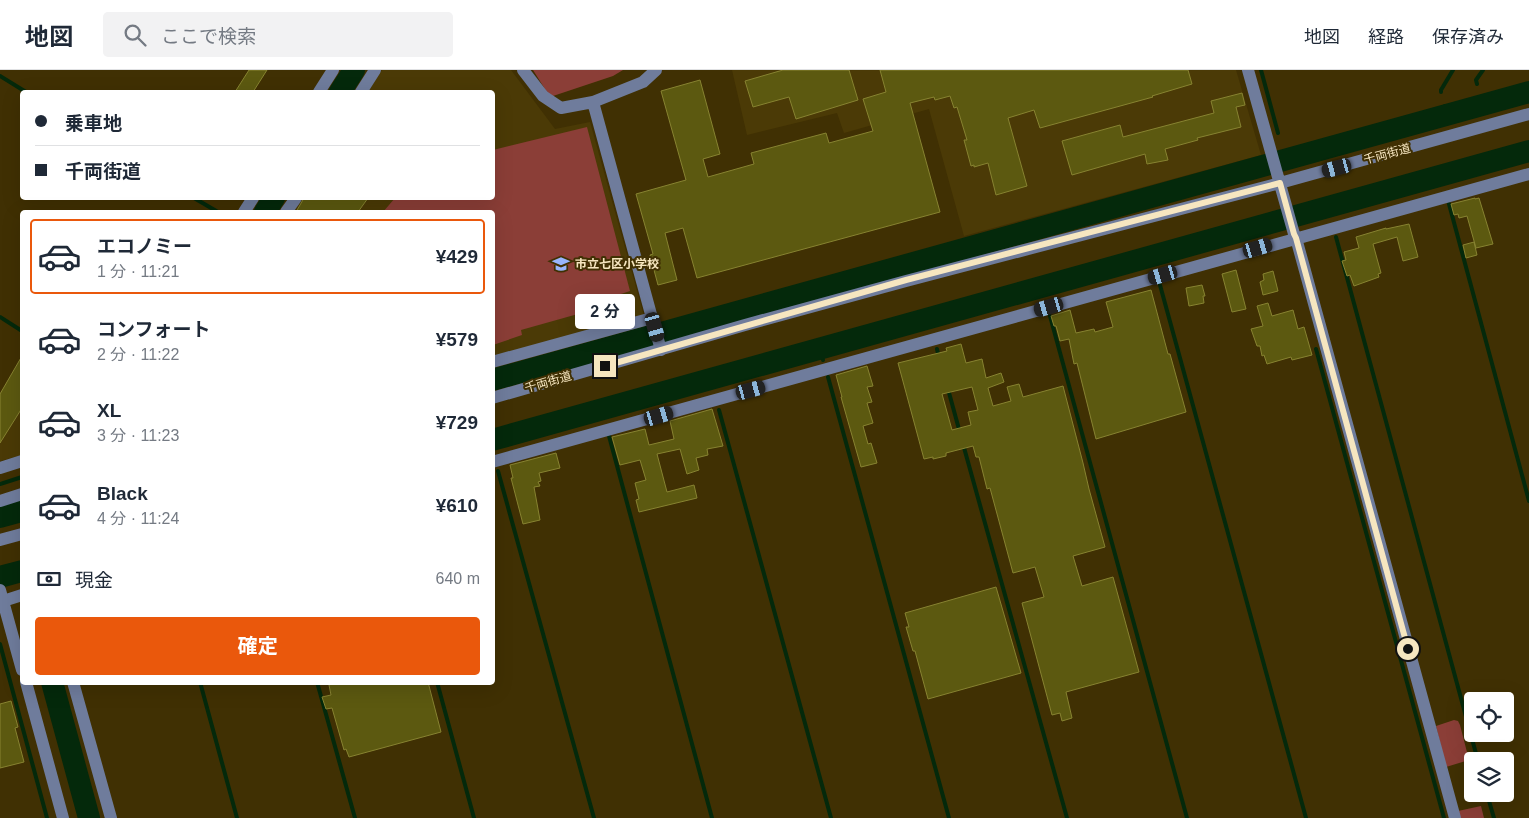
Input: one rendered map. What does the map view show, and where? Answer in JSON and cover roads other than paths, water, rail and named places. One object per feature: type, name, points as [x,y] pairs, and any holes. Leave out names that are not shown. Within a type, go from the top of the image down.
[{"type":"street","points":[[320,90],[333,70]]},
{"type":"street","points":[[362,90],[375,70]]},
{"type":"street","points":[[523,70],[543,96],[561,108],[593,102],[643,82],[656,70]]},
{"type":"street","points":[[1248,70],[1455,818]]},
{"type":"street","points":[[495,361],[657,333],[593,102]]},
{"type":"street","name":"千両街道","points":[[495,397],[657,333],[906,280],[1281,188],[1529,114]]},
{"type":"street","points":[[495,461],[1295,236],[1529,174]]},
{"type":"street","points":[[0,468],[20,462]]},
{"type":"street","points":[[0,501],[20,495]]},
{"type":"street","points":[[0,540],[20,535]]},
{"type":"street","points":[[6,596],[20,661]]},
{"type":"street","points":[[27,685],[63,818]]},
{"type":"street","points":[[75,685],[111,818]]},
{"type":"waterway","points":[[341,90],[354,70]]},
{"type":"waterway","points":[[1261,70],[1278,133]]},
{"type":"waterway","points":[[1441,92],[1453,70]]},
{"type":"waterway","points":[[1477,84],[1476,80],[1483,70]]},
{"type":"waterway","points":[[0,76],[23,90]]},
{"type":"waterway","points":[[495,379],[1529,92]]},
{"type":"waterway","points":[[1481,98],[1483,105]]},
{"type":"waterway","points":[[1445,106],[1447,115]]},
{"type":"waterway","points":[[495,439],[1529,151]]},
{"type":"waterway","points":[[1441,176],[1443,181]]},
{"type":"waterway","points":[[197,200],[215,210]]},
{"type":"waterway","points":[[266,210],[273,200]]},
{"type":"waterway","points":[[1449,204],[1529,501]]},
{"type":"waterway","points":[[1328,207],[1330,213]]},
{"type":"waterway","points":[[1336,237],[1476,752]]},
{"type":"waterway","points":[[1151,256],[1153,261]]},
{"type":"waterway","points":[[1160,285],[1306,818]]},
{"type":"waterway","points":[[1042,287],[1043,293]]},
{"type":"waterway","points":[[1050,316],[1187,818]]},
{"type":"waterway","points":[[0,317],[20,330]]},
{"type":"waterway","points":[[929,318],[930,324]]},
{"type":"waterway","points":[[820,349],[823,360]]},
{"type":"waterway","points":[[937,349],[939,358]]},
{"type":"waterway","points":[[1316,349],[1444,818]]},
{"type":"waterway","points":[[828,377],[949,818]]},
{"type":"waterway","points":[[711,379],[712,384]]},
{"type":"waterway","points":[[948,389],[960,433]]},
{"type":"waterway","points":[[602,409],[603,413]]},
{"type":"waterway","points":[[719,410],[831,818]]},
{"type":"waterway","points":[[609,436],[712,818]]},
{"type":"waterway","points":[[963,444],[1067,818]]},
{"type":"waterway","points":[[498,471],[594,818]]},
{"type":"waterway","points":[[0,484],[20,478]]},
{"type":"waterway","points":[[0,517],[20,512]]},
{"type":"waterway","points":[[0,577],[20,572]]},
{"type":"waterway","points":[[0,644],[47,818]]},
{"type":"waterway","points":[[53,685],[89,818]]},
{"type":"waterway","points":[[201,685],[237,818]]},
{"type":"waterway","points":[[318,685],[355,818]]},
{"type":"waterway","points":[[438,685],[474,818]]},
{"type":"waterway","points":[[1489,802],[1494,818]]},
{"type":"place","name":"市立七区小学校","points":[[561,264]]}]
